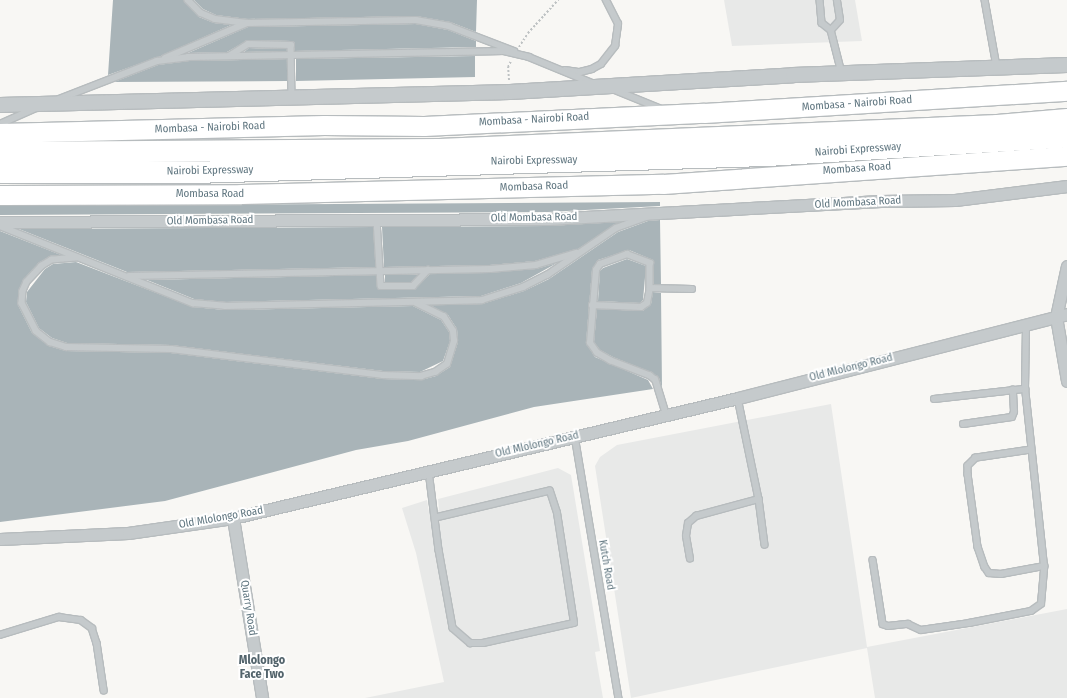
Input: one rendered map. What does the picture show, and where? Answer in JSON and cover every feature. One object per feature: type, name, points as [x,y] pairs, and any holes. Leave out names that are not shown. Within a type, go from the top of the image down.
[{"type":"highway","name":"Mombasa - Nairobi Road","points":[[0,133],[324,125],[424,126],[704,113],[1067,91]]},
{"type":"highway","name":"Nairobi Expressway","points":[[0,152],[439,149],[997,125],[1067,119]]},
{"type":"highway","name":"Nairobi Expressway","points":[[0,172],[193,172],[767,156],[1067,136]]},
{"type":"highway","name":"Mombasa Road","points":[[0,195],[241,194],[663,184],[1067,156]]},
{"type":"street","points":[[0,105],[292,99],[510,92],[842,73],[1067,65]]},
{"type":"street","name":"Old Mombasa Road","points":[[0,222],[548,219],[881,201],[955,200],[1067,186]]},
{"type":"street","points":[[1067,266],[1056,317],[1067,381]]},
{"type":"street","name":"Old Mlolongo Road","points":[[0,539],[128,533],[233,518],[429,470],[738,398],[840,370],[1067,314]]},
{"type":"street","name":"Quarry Road","points":[[233,518],[262,698]]},
{"type":"lane","points":[[188,0],[202,13],[215,19],[247,23],[416,20],[449,26],[676,114],[704,113]]},
{"type":"lane","points":[[556,68],[586,70],[601,64],[608,57],[615,46],[618,24],[606,0]]},
{"type":"lane","points":[[820,0],[822,23],[831,30],[842,73]]},
{"type":"lane","points":[[831,30],[840,20],[837,0]]},
{"type":"lane","points":[[985,0],[997,67]]},
{"type":"lane","points":[[0,124],[247,23]]},
{"type":"lane","points":[[228,56],[248,44],[291,45],[292,99]]},
{"type":"lane","points":[[157,61],[228,56],[498,51],[516,53]]},
{"type":"lane","points":[[0,226],[193,303],[206,306],[482,300],[502,295],[547,275],[616,228],[654,214]]},
{"type":"lane","points":[[378,219],[379,271],[381,286],[413,286],[428,270]]},
{"type":"lane","points":[[127,276],[516,268],[582,251]]},
{"type":"lane","points":[[592,305],[641,306],[647,303],[650,288],[650,263],[624,254],[598,267],[592,305],[589,336],[592,348],[611,362],[650,376],[655,380],[666,415]]},
{"type":"lane","points":[[86,260],[67,257],[52,260],[34,273],[23,291],[22,303],[36,331],[50,342],[66,347],[171,349],[383,375],[420,376],[435,372],[447,364],[454,342],[453,331],[449,322],[439,313],[410,302]]},
{"type":"lane","points":[[650,288],[692,289]]},
{"type":"lane","points":[[873,560],[883,624],[888,626],[908,624],[921,630],[1031,611],[1041,604],[1044,566],[1025,389],[1026,325]]},
{"type":"lane","points":[[934,399],[1025,389]]},
{"type":"lane","points":[[963,424],[1012,417],[1014,412],[1013,390]]},
{"type":"lane","points":[[738,398],[759,499],[765,545]]},
{"type":"lane","name":"Kutch Road","points":[[574,436],[619,698]]},
{"type":"lane","points":[[1031,450],[976,458],[968,466],[968,474],[978,547],[985,568],[989,573],[1001,574],[1044,566]]},
{"type":"lane","points":[[429,470],[436,518],[453,628],[470,643],[483,643],[574,623],[557,513],[550,491],[436,518]]},
{"type":"lane","points":[[690,559],[686,536],[688,523],[696,516],[759,499]]},
{"type":"lane","points":[[0,635],[59,617],[81,620],[92,628],[97,643],[104,690]]},
{"type":"path","points":[[510,92],[508,66],[528,33],[558,0]]},
{"type":"shaded area","points":[[724,0],[855,0],[862,41],[732,46]]},
{"type":"shaded area","points":[[831,404],[867,647],[1067,609],[1067,698],[875,698],[867,648],[631,698],[595,466],[600,457],[617,445]]},
{"type":"shaded area","points":[[558,468],[571,475],[600,651],[595,652],[603,698],[365,698],[444,682],[416,553],[402,508],[427,500],[429,512],[439,510],[438,499]]},
{"type":"building","points":[[113,0],[184,0],[199,17],[214,23],[231,25],[161,56],[108,75]]},
{"type":"building","points":[[194,0],[477,0],[476,32],[450,22],[416,16],[247,19],[216,15],[203,9]]},
{"type":"building","points":[[416,24],[448,30],[476,41],[476,47],[295,51],[295,43],[291,41],[248,40],[227,52],[188,53],[248,27]]},
{"type":"building","points":[[249,48],[287,49],[287,51],[244,52]]},
{"type":"building","points":[[475,56],[475,77],[296,81],[296,59]]},
{"type":"building","points":[[287,59],[287,81],[114,82],[158,65],[188,61]]},
{"type":"building","points":[[660,202],[660,206],[548,212],[0,215],[0,206]]},
{"type":"building","points":[[660,220],[661,284],[654,284],[653,260],[629,250],[598,260],[592,270],[586,343],[595,357],[648,380],[653,389],[534,407],[408,441],[356,450],[165,501],[0,522],[0,231],[61,255],[50,256],[39,263],[24,279],[19,291],[18,305],[32,333],[49,346],[66,351],[171,353],[383,379],[421,380],[436,376],[450,367],[458,342],[457,329],[448,315],[430,305],[482,304],[524,291],[549,279],[618,232],[648,221]]},
{"type":"building","points":[[620,222],[578,249],[535,261],[490,265],[384,267],[382,227],[548,226]]},
{"type":"building","points":[[373,227],[376,267],[127,272],[19,229]]},
{"type":"building","points":[[627,259],[646,266],[643,300],[640,303],[598,301],[600,271],[603,268]]},
{"type":"building","points":[[76,262],[193,307],[225,310],[413,306],[441,320],[449,332],[450,341],[443,361],[420,372],[383,371],[171,345],[67,343],[52,338],[39,328],[26,302],[27,292],[45,269],[53,264]]},
{"type":"building","points":[[557,263],[521,283],[481,296],[225,302],[194,299],[147,280],[376,275],[379,290],[413,290],[430,274],[536,269]]},
{"type":"building","points":[[385,275],[418,275],[411,282],[385,282]]},
{"type":"building","points":[[653,292],[661,293],[662,388],[659,378],[652,373],[613,357],[600,350],[594,342],[597,309],[643,311],[651,304]]},
{"type":"district","name":"Mlolongo Face Two","points":[[262,668]]}]
